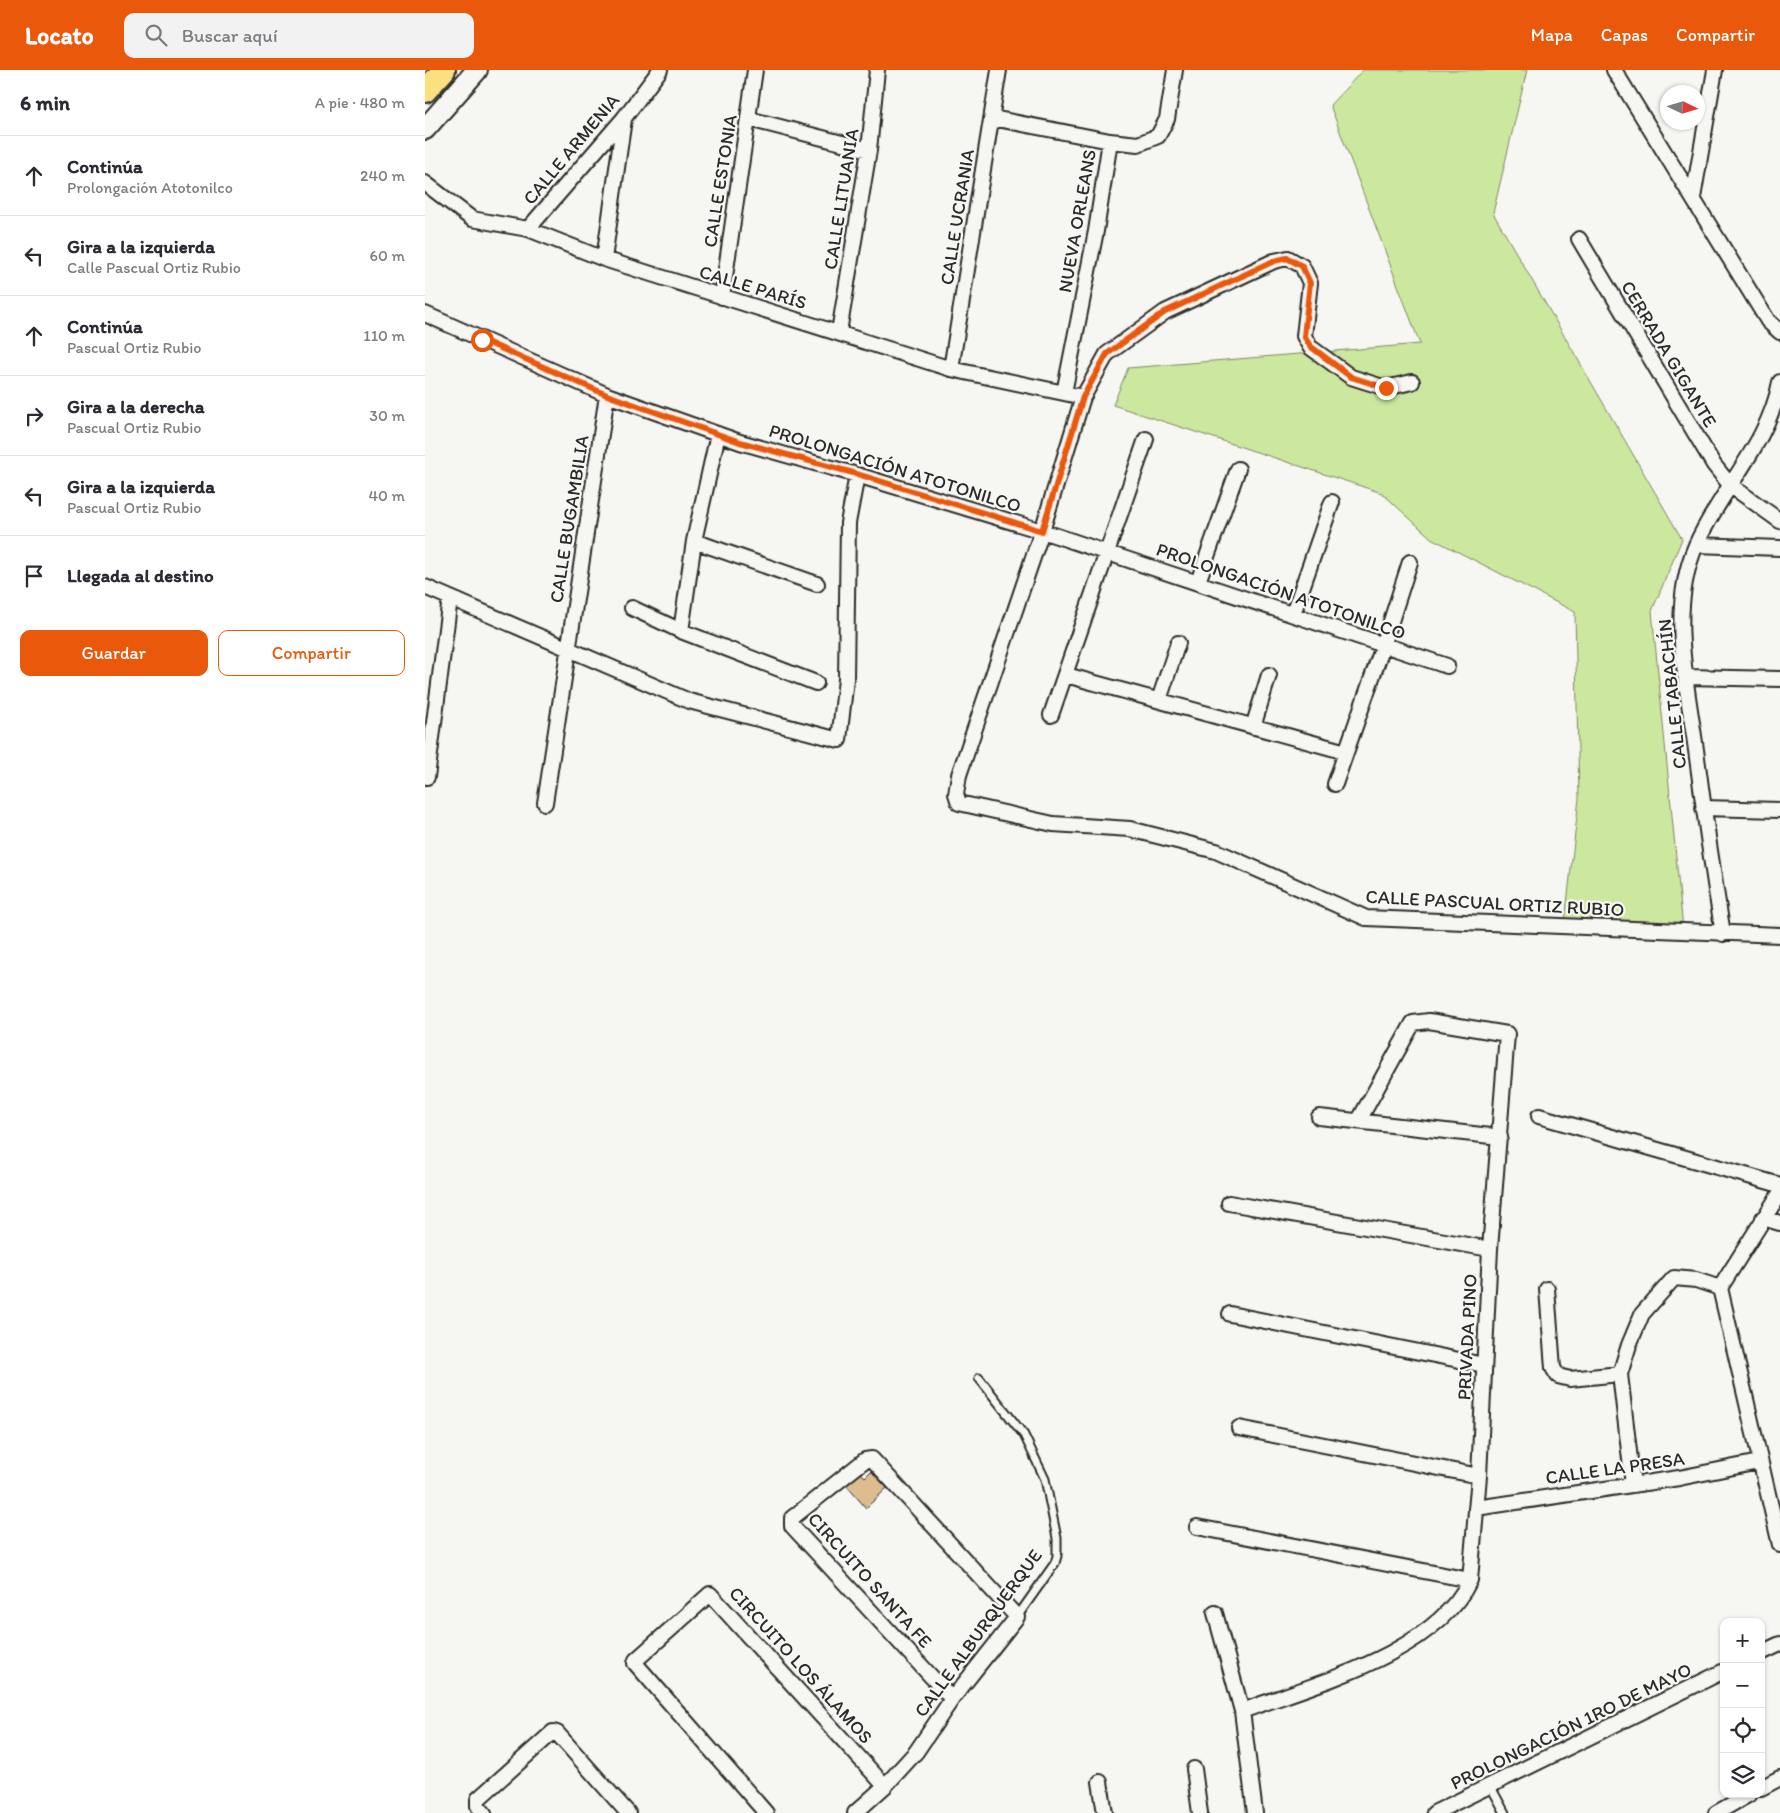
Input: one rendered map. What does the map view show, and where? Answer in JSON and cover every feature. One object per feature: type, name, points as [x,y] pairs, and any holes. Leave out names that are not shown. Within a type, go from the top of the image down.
[{"type":"main road","points":[[425,91],[444,70]]},
{"type":"main road","points":[[425,129],[477,70]]},
{"type":"street","name":"CALLE ARMENIA","points":[[528,229],[624,118],[660,70]]},
{"type":"street","name":"CALLE ESTONIA","points":[[721,297],[755,70]]},
{"type":"street","name":"CALLE LITUANIA","points":[[839,332],[869,150],[877,70]]},
{"type":"street","name":"CALLE UCRANIA","points":[[951,369],[999,70]]},
{"type":"street","name":"NUEVA ORLEANS","points":[[1064,393],[1096,230],[1110,141],[1138,144],[1158,136],[1167,119],[1175,70]]},
{"type":"street","points":[[1614,70],[1768,321],[1780,332]]},
{"type":"street","points":[[1693,198],[1715,70]]},
{"type":"street","points":[[605,259],[624,118]]},
{"type":"street","points":[[992,118],[1110,141]]},
{"type":"street","points":[[749,119],[869,150]]},
{"type":"street","name":"CALLE PARÍS","points":[[425,183],[472,219],[528,229],[605,259],[951,369],[1083,397]]},
{"type":"street","name":"CERRADA GIGANTE","points":[[1579,239],[1714,465],[1730,485],[1780,521]]},
{"type":"street","name":"CALLE PASCUAL ORTIZ RUBIO","points":[[1412,382],[1386,388],[1351,377],[1310,346],[1304,336],[1310,283],[1302,266],[1287,258],[1274,261],[1165,312],[1107,354],[1083,397],[1042,531],[959,775],[956,794],[959,803],[1053,824],[1130,829],[1217,851],[1365,918],[1723,934]]},
{"type":"street","name":"PROLONGACIÓN ATOTONILCO","points":[[425,314],[607,395],[718,434],[857,474],[1042,531],[1447,666]]},
{"type":"street","name":"CALLE TABACHÍN","points":[[1723,934],[1703,808],[1686,677],[1680,622],[1684,583],[1696,545],[1753,449],[1776,403],[1780,382]]},
{"type":"street","name":"CALLE BUGAMBILIA","points":[[545,803],[607,395]]},
{"type":"street","points":[[681,631],[694,541],[718,434]]},
{"type":"street","points":[[1051,715],[1147,439]]},
{"type":"street","points":[[1198,582],[1238,469]]},
{"type":"street","points":[[425,587],[689,701],[839,740],[846,679],[848,524],[857,474]]},
{"type":"street","points":[[1293,614],[1332,502]]},
{"type":"street","points":[[694,541],[817,584]]},
{"type":"street","points":[[1696,545],[1780,548]]},
{"type":"street","points":[[1335,784],[1410,562]]},
{"type":"street","points":[[427,777],[427,757],[450,598]]},
{"type":"street","points":[[632,608],[681,631],[816,683]]},
{"type":"street","points":[[1159,700],[1178,643]]},
{"type":"street","points":[[1066,674],[1346,752]]},
{"type":"street","points":[[1253,727],[1269,675]]},
{"type":"street","points":[[1686,677],[1780,679]]},
{"type":"street","points":[[1703,808],[1780,810]]},
{"type":"street","points":[[1723,934],[1780,935]]},
{"type":"street","name":"PRIVADA PINO","points":[[1242,1711],[1383,1659],[1447,1613],[1464,1594],[1470,1580],[1479,1476],[1490,1249],[1507,1034],[1429,1021],[1413,1023],[1359,1120]]},
{"type":"street","points":[[1539,1116],[1780,1185]]},
{"type":"street","points":[[1319,1117],[1500,1137]]},
{"type":"street","points":[[1780,1193],[1719,1288],[1780,1545]]},
{"type":"street","points":[[1229,1203],[1490,1249]]},
{"type":"street","points":[[1763,1218],[1780,1223]]},
{"type":"street","points":[[1633,1484],[1620,1374],[1629,1344],[1642,1314],[1674,1278],[1696,1280],[1719,1288]]},
{"type":"street","points":[[1547,1289],[1553,1368],[1558,1376],[1570,1379],[1620,1374]]},
{"type":"street","points":[[1230,1314],[1484,1365]]},
{"type":"street","points":[[1239,1428],[1479,1476]]},
{"type":"street","name":"CIRCUITO SANTA FE","points":[[952,1699],[792,1526],[792,1518],[865,1460],[873,1459],[1017,1617]]},
{"type":"street","name":"CALLE LA PRESA","points":[[1476,1508],[1679,1478],[1759,1462]]},
{"type":"street","points":[[1197,1527],[1470,1580]]},
{"type":"street","name":"CIRCUITO LOS ÁLAMOS","points":[[766,1813],[635,1663],[643,1653],[710,1594],[885,1786]]},
{"type":"street","points":[[1215,1613],[1242,1711],[1255,1813]]},
{"type":"street","name":"CALLE ALBURQUERQUE","points":[[855,1813],[885,1786],[915,1752],[952,1699],[1017,1617]]},
{"type":"street","points":[[1765,1651],[1780,1644]]},
{"type":"street","name":"PROLONGACIÓN 1RO DE MAYO","points":[[1434,1813],[1491,1787],[1720,1674]]},
{"type":"street","points":[[484,1813],[478,1806],[478,1799],[553,1732],[557,1733],[628,1813]]},
{"type":"street","points":[[1194,1769],[1200,1813]]},
{"type":"street","points":[[1765,1786],[1780,1778]]},
{"type":"street","points":[[1100,1782],[1105,1813]]},
{"type":"street","points":[[1716,1813],[1743,1798]]},
{"type":"lane","name":"CALLE ALBURQUERQUE","points":[[979,1378],[1024,1435],[1045,1479],[1057,1538],[1058,1549],[1055,1563],[1017,1617]]},
{"type":"lane","points":[[1491,1787],[1505,1813]]},
{"type":"green space","points":[[1363,70],[1527,70],[1493,213],[1682,539],[1652,611],[1684,939],[1565,921],[1579,798],[1575,612],[1431,538],[1382,493],[1113,405],[1128,368],[1420,344],[1330,105]]},
{"type":"building","points":[[859,1471],[865,1477],[871,1471],[887,1488],[866,1508],[845,1484]]},
{"type":"route","points":[[482,340],[607,395],[740,442],[857,474],[1042,531],[1083,397],[1107,354],[1165,312],[1274,261],[1287,258],[1302,266],[1310,283],[1304,336],[1310,346],[1351,377],[1386,388]]}]
